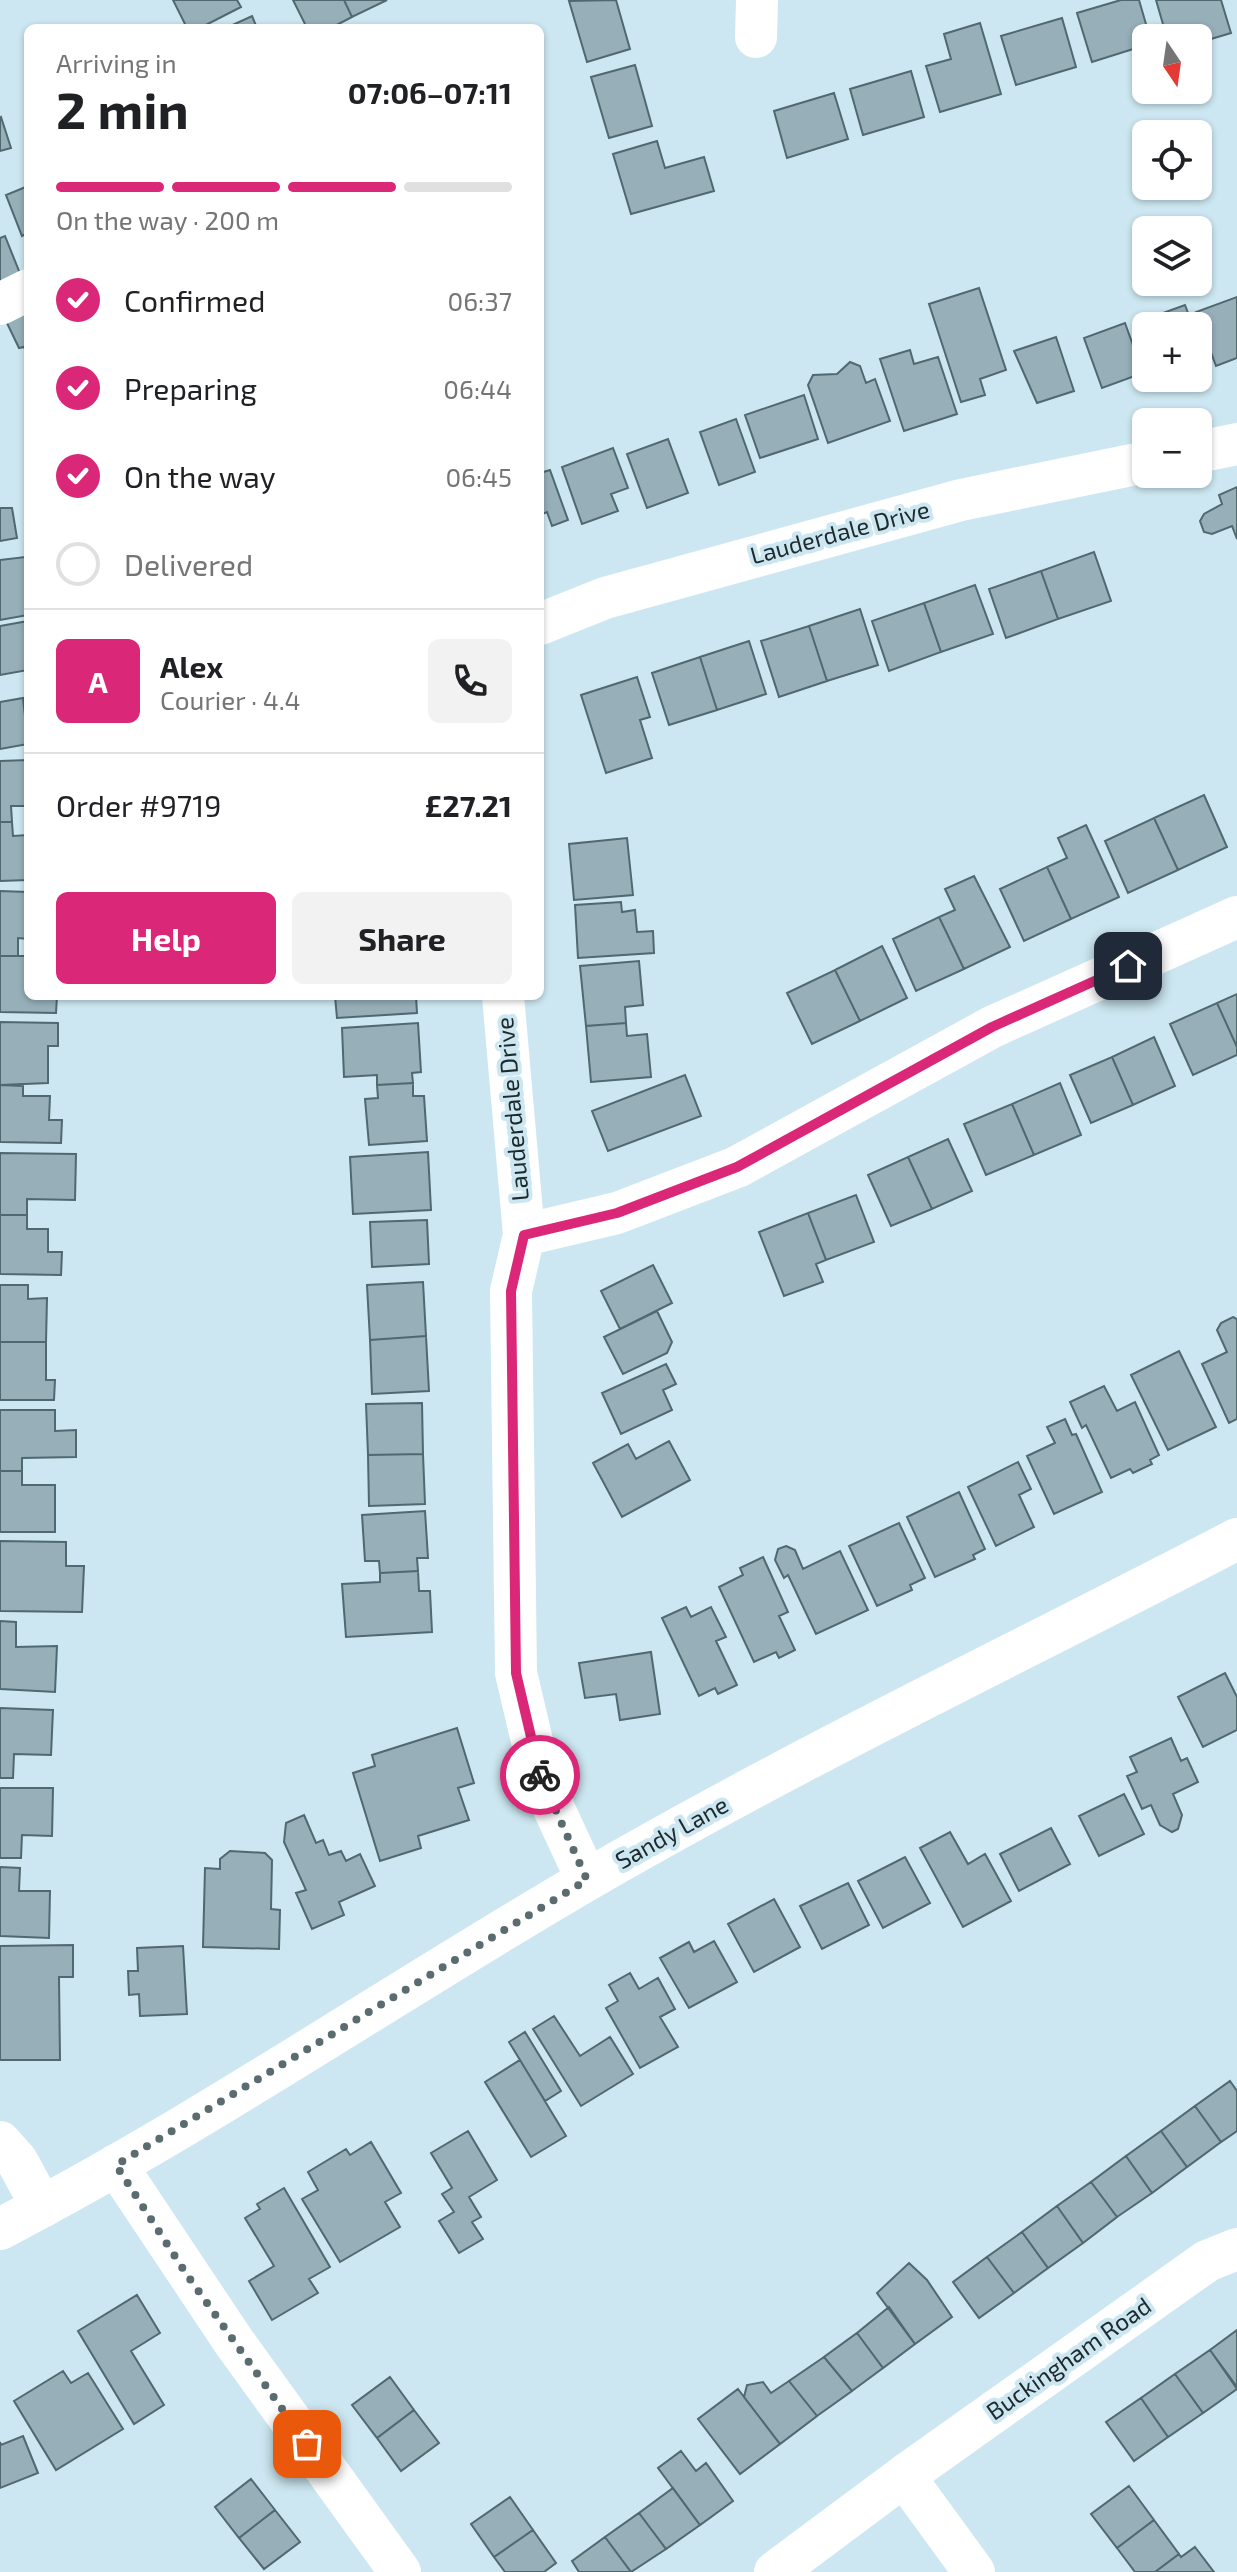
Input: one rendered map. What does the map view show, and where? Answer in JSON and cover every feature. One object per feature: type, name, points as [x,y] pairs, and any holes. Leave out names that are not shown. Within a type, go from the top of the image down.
[{"type":"street","points":[[0,304],[24,292]]},
{"type":"street","points":[[1212,449],[1237,444]]},
{"type":"street","name":"Lauderdale Drive","points":[[544,622],[605,598],[961,500],[1132,465]]},
{"type":"street","points":[[524,1235],[617,1213],[737,1167],[992,1027],[1237,917]]},
{"type":"street","name":"Lauderdale Drive","points":[[503,1000],[524,1235],[511,1291],[516,1673],[542,1783],[587,1880]]},
{"type":"street","name":"Sandy Lane","points":[[0,2229],[116,2165],[587,1880],[730,1800],[1237,1539]]},
{"type":"street","points":[[0,2142],[17,2161],[42,2207]]},
{"type":"street","points":[[116,2165],[234,2342],[400,2572]]},
{"type":"street","name":"Buckingham Road","points":[[775,2572],[904,2476],[1207,2261],[1237,2249]]},
{"type":"street","points":[[904,2476],[974,2572]]},
{"type":"building","points":[[173,0],[237,0],[241,7],[208,24],[185,24]]},
{"type":"building","points":[[293,0],[344,0],[352,17],[339,24],[305,24]]},
{"type":"building","points":[[344,0],[387,0],[352,17]]},
{"type":"building","points":[[616,0],[630,49],[587,62],[569,1]]},
{"type":"building","points":[[1121,0],[1139,0],[1146,24],[1132,24],[1132,49],[1092,62],[1077,13]]},
{"type":"building","points":[[1156,0],[1221,0],[1231,33],[1212,39],[1212,24],[1163,24]]},
{"type":"building","points":[[252,16],[255,24],[235,24]]},
{"type":"building","points":[[1062,18],[1076,67],[1016,85],[1001,36]]},
{"type":"building","points":[[980,23],[1001,94],[940,112],[926,66],[951,59],[944,34]]},
{"type":"building","points":[[635,65],[652,126],[609,138],[591,77]]},
{"type":"building","points":[[911,71],[924,117],[863,135],[850,89]]},
{"type":"building","points":[[834,93],[848,139],[787,158],[774,111]]},
{"type":"building","points":[[0,118],[11,148],[0,151]]},
{"type":"building","points":[[657,141],[665,168],[704,157],[714,191],[631,214],[613,154]]},
{"type":"building","points":[[24,188],[22,236],[6,195]]},
{"type":"building","points":[[5,236],[21,276],[0,285],[0,238]]},
{"type":"building","points":[[979,288],[1006,370],[980,379],[985,395],[961,402],[929,304]]},
{"type":"building","points":[[1237,297],[1237,358],[1216,366],[1212,355],[1212,312],[1196,312]]},
{"type":"building","points":[[1185,305],[1188,312],[1166,312]]},
{"type":"building","points":[[24,310],[24,347],[19,348],[5,319]]},
{"type":"building","points":[[1125,323],[1132,342],[1132,377],[1102,388],[1084,338]]},
{"type":"building","points":[[1056,337],[1074,391],[1037,403],[1014,351]]},
{"type":"building","points":[[910,350],[914,364],[938,357],[957,414],[904,431],[880,359]]},
{"type":"building","points":[[850,362],[860,366],[866,383],[875,379],[890,421],[828,443],[808,385],[813,375],[837,374]]},
{"type":"building","points":[[804,395],[818,439],[760,458],[745,415]]},
{"type":"building","points":[[736,419],[755,472],[719,485],[700,432]]},
{"type":"building","points":[[668,439],[688,493],[647,508],[627,454]]},
{"type":"building","points":[[613,448],[628,488],[611,494],[618,511],[582,524],[562,467]]},
{"type":"building","points":[[550,470],[568,520],[552,526],[547,512],[544,513],[544,472]]},
{"type":"building","points":[[1237,487],[1237,539],[1232,526],[1212,534],[1204,532],[1200,521],[1204,514],[1222,504],[1219,495]]},
{"type":"building","points":[[0,508],[12,508],[17,538],[0,541]]},
{"type":"building","points":[[1094,552],[1111,601],[1058,619],[1041,571]]},
{"type":"building","points":[[24,557],[24,616],[0,620],[0,560]]},
{"type":"building","points":[[1041,571],[1058,619],[1006,638],[989,589]]},
{"type":"building","points":[[975,585],[993,634],[941,652],[924,603]]},
{"type":"building","points":[[924,603],[941,652],[889,671],[872,621]]},
{"type":"building","points":[[860,609],[878,665],[827,681],[809,626]]},
{"type":"building","points":[[24,622],[24,671],[0,675],[0,626]]},
{"type":"building","points":[[809,626],[827,681],[779,697],[761,641]]},
{"type":"building","points":[[749,641],[766,694],[717,710],[700,657]]},
{"type":"building","points":[[700,657],[717,710],[669,725],[652,673]]},
{"type":"building","points":[[637,677],[650,717],[640,720],[652,758],[606,773],[581,695]]},
{"type":"building","points":[[23,698],[24,745],[0,749],[0,702]]},
{"type":"building","points":[[24,760],[24,806],[11,806],[12,822],[0,822],[0,761]]},
{"type":"building","points":[[1204,795],[1227,847],[1178,870],[1154,818]]},
{"type":"building","points":[[1154,818],[1178,870],[1128,893],[1105,841]]},
{"type":"building","points":[[0,822],[12,822],[13,836],[24,835],[24,880],[0,881]]},
{"type":"building","points":[[1086,825],[1119,897],[1071,919],[1047,867],[1067,858],[1058,838]]},
{"type":"building","points":[[627,838],[633,895],[574,900],[569,844]]},
{"type":"building","points":[[1047,867],[1071,919],[1024,941],[1000,889]]},
{"type":"building","points":[[974,876],[1010,947],[964,969],[939,917],[955,910],[945,889]]},
{"type":"building","points":[[0,891],[24,892],[24,939],[18,938],[18,956],[0,956]]},
{"type":"building","points":[[621,902],[622,912],[635,910],[637,932],[653,931],[654,953],[578,958],[575,905]]},
{"type":"building","points":[[939,917],[964,969],[916,991],[893,939]]},
{"type":"building","points":[[882,946],[907,998],[860,1021],[835,970]]},
{"type":"building","points":[[0,956],[24,956],[24,1000],[57,1000],[56,1013],[0,1012]]},
{"type":"building","points":[[639,961],[643,1005],[625,1007],[626,1023],[586,1026],[580,966]]},
{"type":"building","points":[[835,970],[860,1021],[812,1044],[787,993]]},
{"type":"building","points":[[1237,994],[1237,1047],[1217,1003]]},
{"type":"building","points":[[335,1000],[416,1000],[417,1013],[337,1018]]},
{"type":"building","points":[[1217,1003],[1237,1047],[1237,1055],[1193,1075],[1170,1024]]},
{"type":"building","points":[[0,1022],[58,1023],[58,1046],[48,1046],[48,1083],[0,1085]]},
{"type":"building","points":[[418,1023],[421,1072],[412,1073],[413,1083],[377,1085],[377,1075],[344,1077],[342,1028]]},
{"type":"building","points":[[626,1023],[627,1036],[647,1034],[651,1077],[591,1082],[586,1026]]},
{"type":"building","points":[[1154,1037],[1175,1086],[1133,1105],[1112,1057]]},
{"type":"building","points":[[1112,1057],[1133,1105],[1091,1123],[1070,1075]]},
{"type":"building","points":[[685,1075],[701,1116],[608,1151],[592,1111]]},
{"type":"building","points":[[413,1083],[413,1096],[424,1096],[427,1141],[369,1145],[365,1099],[378,1098],[377,1085]]},
{"type":"building","points":[[1060,1083],[1081,1135],[1034,1155],[1012,1104]]},
{"type":"building","points":[[0,1085],[23,1086],[23,1096],[50,1096],[49,1120],[62,1120],[61,1143],[0,1142]]},
{"type":"building","points":[[1012,1104],[1034,1155],[986,1175],[964,1124]]},
{"type":"building","points":[[948,1139],[972,1191],[932,1209],[908,1157]]},
{"type":"building","points":[[428,1152],[431,1210],[353,1214],[350,1157]]},
{"type":"building","points":[[0,1153],[76,1154],[75,1200],[27,1199],[27,1215],[0,1215]]},
{"type":"building","points":[[908,1157],[932,1209],[891,1226],[868,1175]]},
{"type":"building","points":[[856,1195],[874,1242],[826,1260],[808,1213]]},
{"type":"building","points":[[808,1213],[826,1260],[816,1264],[823,1282],[784,1296],[759,1232]]},
{"type":"building","points":[[0,1215],[27,1215],[27,1229],[48,1229],[48,1252],[62,1252],[61,1275],[0,1274]]},
{"type":"building","points":[[427,1220],[429,1264],[372,1267],[370,1222]]},
{"type":"building","points":[[653,1265],[672,1303],[620,1329],[601,1291]]},
{"type":"building","points":[[423,1282],[426,1336],[370,1340],[367,1285]]},
{"type":"building","points":[[0,1285],[28,1285],[28,1299],[47,1298],[46,1342],[0,1342]]},
{"type":"building","points":[[657,1311],[672,1342],[667,1353],[623,1374],[604,1337]]},
{"type":"building","points":[[1233,1317],[1237,1319],[1237,1419],[1229,1423],[1202,1364],[1227,1352],[1217,1330],[1221,1323]]},
{"type":"building","points":[[426,1336],[429,1391],[372,1394],[370,1340]]},
{"type":"building","points":[[0,1342],[46,1342],[46,1380],[55,1380],[54,1400],[0,1400]]},
{"type":"building","points":[[1179,1351],[1216,1427],[1168,1450],[1131,1375]]},
{"type":"building","points":[[666,1364],[676,1384],[663,1390],[672,1410],[621,1434],[602,1393]]},
{"type":"building","points":[[1104,1386],[1117,1411],[1135,1402],[1159,1455],[1150,1460],[1152,1464],[1111,1478],[1086,1425],[1082,1428],[1070,1402]]},
{"type":"building","points":[[422,1403],[423,1454],[368,1455],[366,1404]]},
{"type":"building","points":[[0,1410],[55,1410],[55,1431],[76,1430],[76,1457],[22,1458],[22,1471],[0,1471]]},
{"type":"building","points":[[1065,1419],[1072,1435],[1076,1434],[1102,1492],[1054,1514],[1027,1456],[1055,1443],[1047,1427]]},
{"type":"building","points":[[669,1441],[690,1480],[622,1517],[593,1463],[628,1444],[636,1459]]},
{"type":"building","points":[[423,1454],[425,1504],[369,1506],[368,1455]]},
{"type":"building","points":[[1018,1462],[1031,1489],[1019,1495],[1034,1527],[996,1546],[968,1487]]},
{"type":"building","points":[[0,1471],[22,1471],[22,1485],[55,1485],[55,1532],[0,1532]]},
{"type":"building","points":[[959,1492],[985,1549],[973,1555],[975,1559],[935,1577],[907,1517]]},
{"type":"building","points":[[425,1511],[428,1558],[417,1558],[418,1571],[380,1573],[379,1561],[365,1561],[362,1515]]},
{"type":"building","points":[[899,1523],[925,1578],[910,1585],[912,1590],[877,1606],[849,1546]]},
{"type":"building","points":[[0,1541],[66,1542],[66,1566],[84,1566],[82,1612],[0,1611]]},
{"type":"building","points":[[786,1546],[795,1550],[803,1569],[840,1551],[868,1610],[816,1634],[788,1575],[784,1578],[775,1560],[778,1549]]},
{"type":"building","points":[[763,1557],[788,1612],[779,1616],[795,1650],[779,1658],[776,1652],[754,1662],[719,1587],[743,1575],[740,1568]]},
{"type":"building","points":[[418,1571],[419,1591],[430,1591],[432,1632],[346,1637],[342,1584],[380,1582],[380,1573]]},
{"type":"building","points":[[686,1607],[691,1617],[711,1607],[726,1637],[716,1641],[737,1685],[718,1694],[715,1688],[699,1696],[662,1618]]},
{"type":"building","points":[[0,1621],[16,1622],[16,1647],[57,1646],[55,1692],[0,1689]]},
{"type":"building","points":[[651,1652],[660,1714],[620,1720],[616,1694],[585,1698],[579,1663]]},
{"type":"building","points":[[1225,1673],[1237,1697],[1237,1730],[1203,1747],[1178,1697]]},
{"type":"building","points":[[0,1708],[53,1710],[51,1755],[14,1754],[13,1778],[0,1778]]},
{"type":"building","points":[[457,1728],[474,1783],[458,1788],[469,1820],[418,1836],[421,1848],[380,1861],[353,1773],[375,1766],[372,1755]]},
{"type":"building","points":[[1171,1738],[1181,1761],[1187,1758],[1198,1782],[1173,1794],[1182,1815],[1178,1829],[1172,1832],[1160,1825],[1151,1805],[1142,1809],[1127,1776],[1137,1772],[1130,1757]]},
{"type":"building","points":[[0,1788],[53,1788],[52,1836],[22,1835],[21,1858],[0,1858]]},
{"type":"building","points":[[1124,1794],[1144,1834],[1099,1856],[1079,1816]]},
{"type":"building","points":[[304,1815],[316,1843],[323,1840],[329,1855],[341,1851],[346,1861],[360,1854],[375,1886],[339,1902],[344,1915],[312,1929],[296,1893],[306,1890],[284,1842],[286,1823]]},
{"type":"building","points":[[1051,1828],[1070,1864],[1019,1891],[1000,1854]]},
{"type":"building","points":[[950,1832],[968,1864],[985,1854],[1011,1901],[963,1927],[920,1848]]},
{"type":"building","points":[[230,1851],[265,1853],[272,1860],[271,1909],[280,1910],[279,1949],[203,1947],[205,1868],[220,1869],[220,1859]]},
{"type":"building","points":[[905,1857],[930,1903],[883,1928],[858,1881]]},
{"type":"building","points":[[0,1867],[20,1868],[19,1891],[50,1891],[49,1938],[0,1936]]},
{"type":"building","points":[[848,1883],[869,1925],[822,1949],[800,1906]]},
{"type":"building","points":[[774,1899],[800,1947],[754,1972],[728,1924]]},
{"type":"building","points":[[714,1941],[737,1982],[689,2008],[660,1958],[689,1942],[694,1952]]},
{"type":"building","points":[[73,1945],[73,1977],[59,1977],[60,2060],[0,2060],[0,1946]]},
{"type":"building","points":[[183,1946],[187,2014],[140,2016],[139,1994],[129,1995],[128,1971],[138,1971],[137,1948]]},
{"type":"building","points":[[630,1973],[639,1989],[658,1978],[675,2009],[660,2017],[678,2047],[640,2068],[606,2008],[618,2001],[609,1985]]},
{"type":"building","points":[[554,2016],[580,2056],[610,2037],[633,2074],[581,2106],[533,2029]]},
{"type":"building","points":[[525,2032],[561,2091],[545,2101],[509,2042]]},
{"type":"building","points":[[520,2060],[566,2136],[531,2157],[485,2082]]},
{"type":"building","points":[[1230,2081],[1237,2091],[1237,2131],[1221,2142],[1195,2106]]},
{"type":"building","points":[[1195,2106],[1221,2142],[1187,2167],[1161,2131]]},
{"type":"building","points":[[468,2131],[497,2180],[469,2197],[481,2217],[472,2222],[483,2239],[459,2253],[439,2221],[454,2212],[442,2194],[452,2188],[431,2153]]},
{"type":"building","points":[[1161,2131],[1187,2167],[1152,2193],[1126,2156]]},
{"type":"building","points":[[371,2142],[401,2193],[385,2202],[400,2227],[340,2262],[302,2199],[318,2190],[308,2172],[346,2149],[350,2155]]},
{"type":"building","points":[[1126,2156],[1152,2193],[1117,2217],[1091,2182]]},
{"type":"building","points":[[1091,2182],[1117,2217],[1083,2243],[1057,2206]]},
{"type":"building","points":[[284,2188],[330,2267],[309,2279],[318,2293],[272,2320],[249,2281],[274,2266],[245,2218],[260,2209],[257,2204]]},
{"type":"building","points":[[1057,2206],[1083,2243],[1048,2268],[1022,2232]]},
{"type":"building","points":[[1022,2232],[1048,2268],[1014,2293],[987,2257]]},
{"type":"building","points":[[987,2257],[1014,2293],[979,2318],[953,2282]]},
{"type":"building","points":[[909,2263],[927,2280],[952,2317],[915,2344],[877,2293]]},
{"type":"building","points":[[137,2295],[160,2333],[131,2351],[164,2405],[134,2424],[78,2331]]},
{"type":"building","points":[[889,2307],[915,2344],[883,2368],[857,2333]]},
{"type":"building","points":[[1237,2330],[1237,2387],[1210,2350]]},
{"type":"building","points":[[857,2333],[883,2368],[852,2391],[824,2357]]},
{"type":"building","points":[[1210,2350],[1237,2389],[1203,2413],[1175,2374]]},
{"type":"building","points":[[824,2357],[852,2391],[817,2416],[789,2381]]},
{"type":"building","points":[[63,2371],[71,2383],[88,2373],[123,2429],[56,2470],[14,2401]]},
{"type":"building","points":[[1175,2374],[1203,2413],[1168,2437],[1141,2398]]},
{"type":"building","points":[[390,2377],[414,2410],[377,2438],[352,2405]]},
{"type":"building","points":[[789,2381],[817,2416],[780,2444],[744,2397],[747,2385],[763,2382],[771,2393]]},
{"type":"building","points":[[738,2389],[780,2444],[740,2474],[698,2419]]},
{"type":"building","points":[[1141,2398],[1168,2437],[1134,2461],[1106,2422]]},
{"type":"building","points":[[414,2410],[439,2443],[401,2471],[377,2438]]},
{"type":"building","points":[[23,2436],[38,2473],[0,2488],[0,2442],[1,2445]]},
{"type":"building","points":[[681,2451],[696,2471],[706,2463],[733,2501],[700,2525],[658,2468]]},
{"type":"building","points":[[251,2479],[275,2510],[239,2538],[215,2507]]},
{"type":"building","points":[[1129,2486],[1154,2520],[1117,2548],[1091,2514]]},
{"type":"building","points":[[673,2488],[700,2525],[666,2549],[639,2513]]},
{"type":"building","points":[[510,2497],[533,2530],[494,2557],[471,2524]]},
{"type":"building","points":[[275,2510],[300,2542],[264,2569],[239,2538]]},
{"type":"building","points":[[639,2513],[666,2549],[631,2572],[605,2537]]},
{"type":"building","points":[[1154,2520],[1179,2554],[1155,2572],[1135,2572],[1117,2548]]},
{"type":"building","points":[[533,2530],[556,2563],[544,2572],[505,2572],[494,2557]]},
{"type":"building","points":[[605,2537],[631,2572],[579,2572],[572,2561]]},
{"type":"building","points":[[1195,2547],[1214,2572],[1155,2572],[1179,2554],[1181,2557]]},
{"type":"way so far","points":[[307,2444],[187,2275],[116,2165],[587,1880],[540,1775]]},
{"type":"route","points":[[540,1775],[516,1673],[511,1291],[524,1235],[617,1213],[737,1167],[992,1027],[1128,966]]}]
